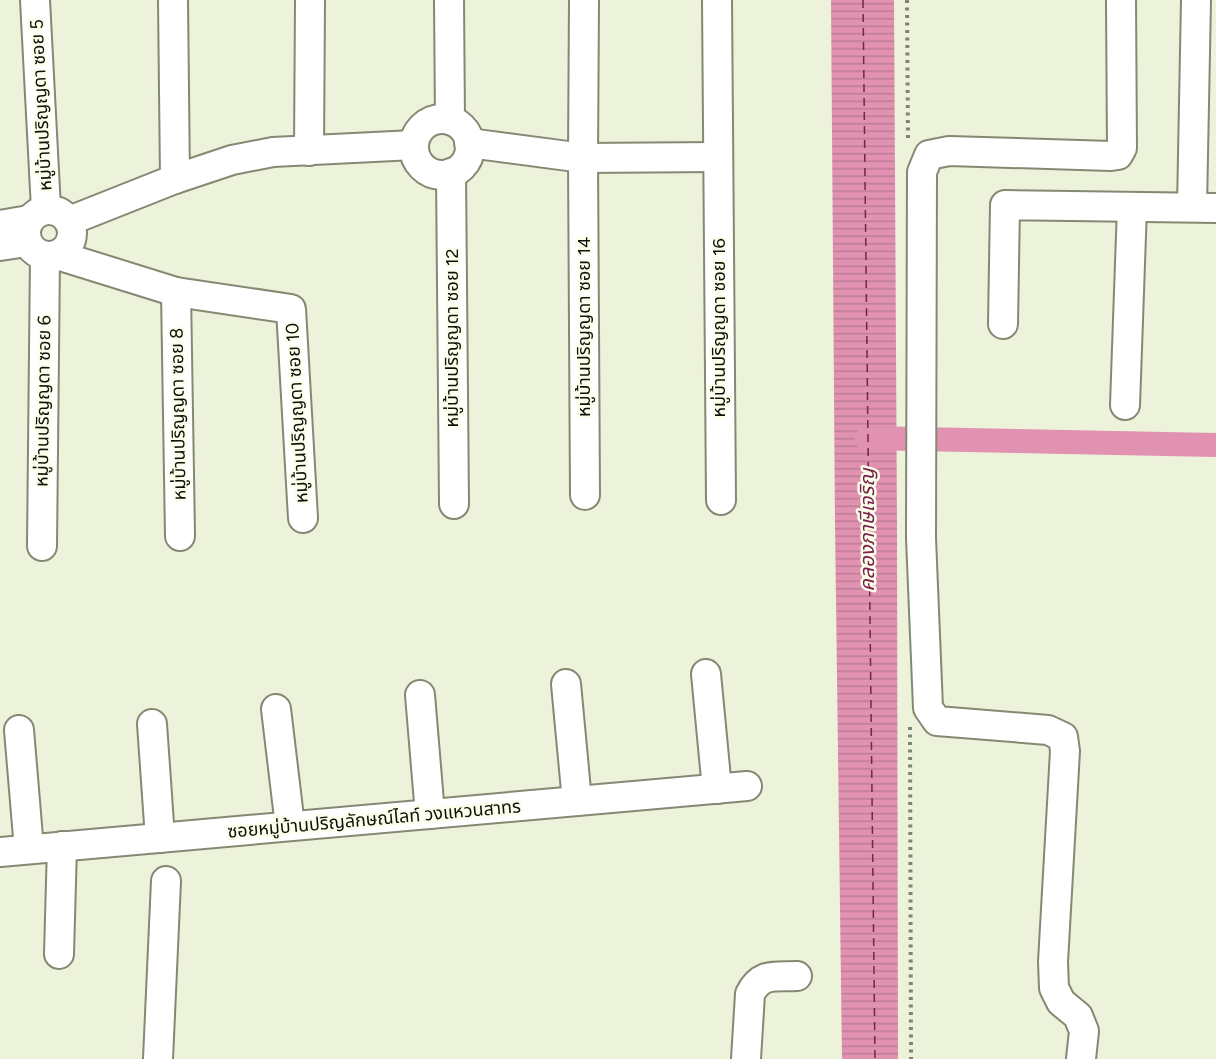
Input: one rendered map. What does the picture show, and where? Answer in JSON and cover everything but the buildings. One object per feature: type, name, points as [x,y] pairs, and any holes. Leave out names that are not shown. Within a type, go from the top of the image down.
[{"type":"street","name":"หมู่บ้านปริญญดา ซอย 5","points":[[35,0],[39,236]]},
{"type":"street","points":[[173,0],[175,179]]},
{"type":"street","points":[[309,152],[310,0]]},
{"type":"street","points":[[449,0],[450,120]]},
{"type":"street","name":"หมู่บ้านปริญญดา ซอย 14","points":[[584,0],[585,495]]},
{"type":"street","name":"หมู่บ้านปริญญดา ซอย 16","points":[[717,0],[721,500]]},
{"type":"street","points":[[1081,1059],[1084,1031],[1078,1016],[1061,1002],[1054,988],[1053,962],[1065,751],[1063,737],[1048,730],[937,721],[928,708],[921,538],[922,171],[929,155],[949,151],[1118,155],[1122,148],[1121,0]]},
{"type":"street","points":[[1003,324],[1005,205],[1204,207],[1196,0]]},
{"type":"street","points":[[434,120],[450,120],[458,123],[467,135],[469,152],[466,161],[451,173],[443,175],[428,171],[417,160],[414,145],[416,137],[426,123],[434,120]]},
{"type":"street","points":[[469,143],[583,158],[718,157]]},
{"type":"street","points":[[39,236],[175,179],[232,159],[273,153],[414,145]]},
{"type":"street","name":"หมู่บ้านปริญญดา ซอย 12","points":[[451,173],[454,504]]},
{"type":"street","points":[[1125,405],[1132,207]]},
{"type":"street","points":[[0,225],[39,236],[176,292]]},
{"type":"street","name":"หมู่บ้านปริญญดา ซอย 6","points":[[39,236],[42,546]]},
{"type":"street","name":"หมู่บ้านปริญญดา ซอย 10","points":[[176,292],[291,309],[303,518]]},
{"type":"street","name":"หมู่บ้านปริญญดา ซอย 8","points":[[176,292],[180,536]]},
{"type":"street","points":[[706,674],[717,789]]},
{"type":"street","points":[[566,684],[576,801]]},
{"type":"street","points":[[420,695],[430,814]]},
{"type":"street","points":[[276,709],[291,826]]},
{"type":"street","points":[[152,724],[160,838]]},
{"type":"street","points":[[19,730],[29,849]]},
{"type":"street","name":"ซอยหมู่บ้านปริญลักษณ์ไลท์ วงแหวนสาทร","points":[[0,852],[747,786]]},
{"type":"street","points":[[59,954],[62,846]]},
{"type":"street","points":[[158,1059],[166,881]]},
{"type":"street","points":[[747,1059],[750,994],[754,986],[760,980],[770,977],[797,976]]},
{"type":"water","name":"คลองภาษีเจริญ","points":[[831,0],[894,0],[898,1059],[842,1059]]},
{"type":"waterway","points":[[867,438],[1216,445]]},
{"type":"ferry route","points":[[863,0],[875,1059]]}]
